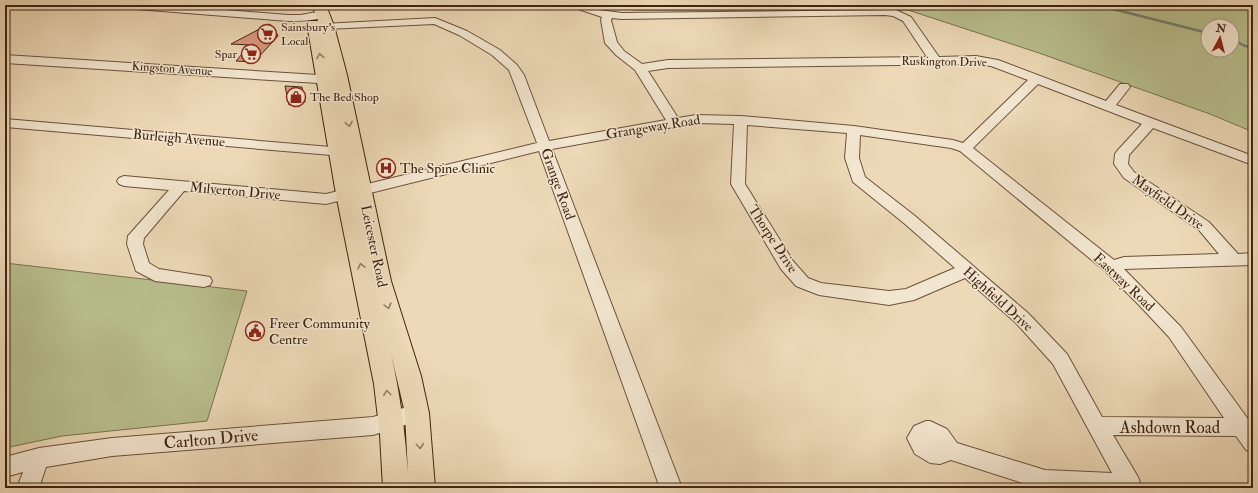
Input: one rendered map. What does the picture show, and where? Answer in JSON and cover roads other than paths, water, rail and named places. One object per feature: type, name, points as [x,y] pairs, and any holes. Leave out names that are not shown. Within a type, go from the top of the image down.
[{"type":"main road","name":"Leicester Road","points":[[318,13],[354,192],[385,377],[391,421],[396,488]]},
{"type":"main road","name":"Leicester Road","points":[[354,192],[409,376],[417,413],[422,488]]},
{"type":"street","name":"Grange Road","points":[[124,5],[288,18],[318,13],[435,21],[451,26],[502,57],[512,66],[518,75],[671,488]]},
{"type":"street","points":[[576,5],[587,10],[622,16],[896,13],[908,20],[935,60]]},
{"type":"street","points":[[608,14],[606,20],[611,43],[620,53],[640,68],[674,122]]},
{"type":"street","name":"Kingston Avenue","points":[[5,59],[331,77]]},
{"type":"street","name":"Ruskington Drive","points":[[640,68],[676,64],[976,60],[994,63],[1035,80],[1253,161]]},
{"type":"street","points":[[965,148],[1035,80]]},
{"type":"street","points":[[1108,107],[1124,87]]},
{"type":"street","name":"Grangeway Road","points":[[354,192],[544,146],[696,119],[741,120],[854,130],[952,144],[965,148]]},
{"type":"street","name":"Thorpe Drive","points":[[741,120],[738,184],[787,265],[802,282],[819,289],[889,298],[908,295],[967,270]]},
{"type":"street","name":"Burleigh Avenue","points":[[5,123],[331,151],[345,149]]},
{"type":"street","name":"Mayfield Drive","points":[[1150,123],[1122,154],[1121,164],[1129,175],[1204,226],[1234,260]]},
{"type":"street","name":"Highfield Drive","points":[[854,130],[852,158],[858,179],[910,220],[1022,318],[1060,359],[1131,486]]},
{"type":"street","name":"Eastway Road","points":[[965,148],[1111,267],[1145,300],[1175,332],[1253,443]]},
{"type":"street","name":"Milverton Drive","points":[[124,182],[326,199],[354,192]]},
{"type":"street","points":[[180,187],[136,236],[135,244],[142,267],[155,275],[204,281]]},
{"type":"street","points":[[1111,267],[1124,263],[1253,259]]},
{"type":"street","name":"Carlton Drive","points":[[5,467],[39,458],[112,447],[372,426],[417,413]]},
{"type":"street","name":"Ashdown Road","points":[[1098,426],[1241,427]]},
{"type":"street","points":[[950,450],[1045,480],[1131,486]]},
{"type":"street","points":[[28,488],[39,458]]},
{"type":"waterway","points":[[1097,5],[1200,31]]},
{"type":"waterway","points":[[1240,43],[1245,46],[1253,47]]},
{"type":"place","name":"Sainsbury's Local","points":[[267,34]]},
{"type":"place","name":"Spar","points":[[251,54]]},
{"type":"place","name":"The Bed Shop","points":[[296,97]]},
{"type":"place","name":"The Spine Clinic","points":[[386,168]]},
{"type":"place","name":"Freer Community Centre","points":[[255,331]]}]
